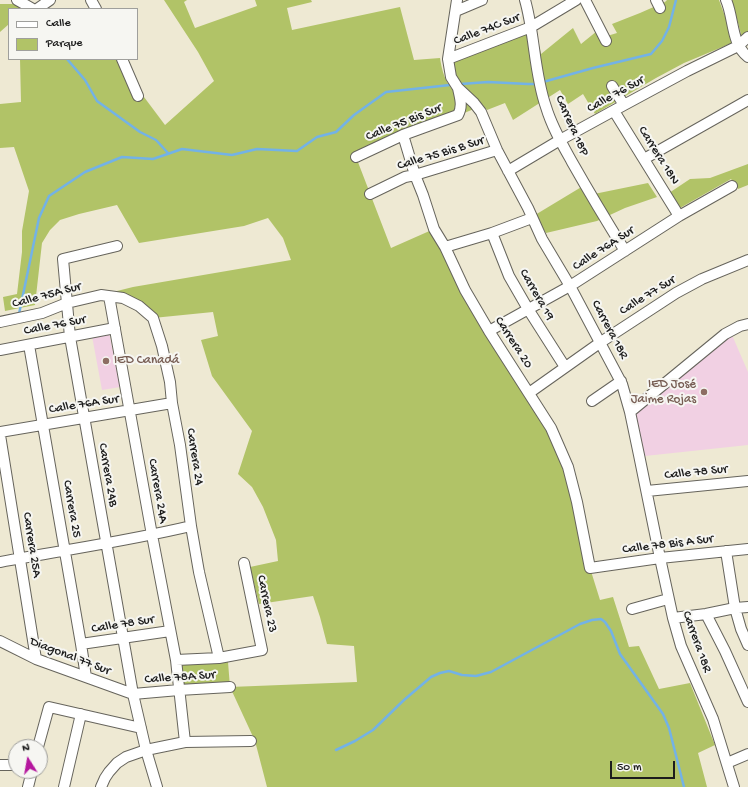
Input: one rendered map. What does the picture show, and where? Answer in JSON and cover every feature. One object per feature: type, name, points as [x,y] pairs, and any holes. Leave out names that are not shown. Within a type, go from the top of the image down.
[{"type":"street","points":[[17,0],[31,8]]},
{"type":"street","points":[[38,8],[50,0]]},
{"type":"street","name":"Carrera 18R","points":[[458,0],[448,59],[451,77],[458,88],[481,112],[497,150],[542,239],[601,342],[625,391],[673,618],[681,646],[713,719],[734,787]]},
{"type":"street","points":[[456,11],[482,0]]},
{"type":"street","name":"Carrera 18P","points":[[525,0],[531,27],[541,91],[552,124],[591,196],[625,251]]},
{"type":"street","name":"Calle 74C Sur","points":[[448,59],[531,27],[576,0]]},
{"type":"street","points":[[585,0],[606,41]]},
{"type":"street","points":[[726,0],[738,46],[748,57]]},
{"type":"street","points":[[738,46],[748,37]]},
{"type":"street","name":"Calle 76 Sur","points":[[508,171],[560,140],[624,105],[687,71],[738,46]]},
{"type":"street","points":[[122,60],[138,96]]},
{"type":"street","points":[[612,86],[624,105]]},
{"type":"street","name":"Calle 75 Bis Sur","points":[[356,157],[404,135],[458,115],[462,104],[458,88]]},
{"type":"street","points":[[644,159],[748,100]]},
{"type":"street","name":"Carrera 18N","points":[[614,111],[679,216]]},
{"type":"street","name":"Carrera 20","points":[[404,135],[415,175],[434,229],[445,247],[465,290],[489,331],[551,428],[568,467],[577,502],[590,568]]},
{"type":"street","name":"Calle 75 Bis B Sur","points":[[370,194],[405,177],[497,150]]},
{"type":"street","name":"Calle 76A Sur","points":[[489,331],[570,286],[679,216],[732,186]]},
{"type":"street","points":[[445,247],[492,233],[532,218]]},
{"type":"street","name":"Carrera 19","points":[[492,233],[509,276],[565,367]]},
{"type":"street","name":"Carrera 24B","points":[[117,246],[63,259],[70,337],[133,694]]},
{"type":"street","name":"Calle 77 Sur","points":[[529,393],[601,342],[676,293],[702,279],[748,260]]},
{"type":"street","name":"Calle 75A Sur","points":[[0,322],[42,313],[67,303],[105,296]]},
{"type":"street","name":"Carrera 24A","points":[[105,296],[114,328],[176,660],[185,742]]},
{"type":"street","name":"Carrera 24","points":[[105,296],[123,298],[139,306],[153,318],[162,346],[170,382],[191,526],[219,658]]},
{"type":"street","points":[[630,412],[725,334],[740,326],[748,324]]},
{"type":"street","name":"Calle 76 Sur","points":[[0,350],[114,328]]},
{"type":"street","name":"Carrera 25","points":[[29,345],[44,424],[86,677]]},
{"type":"street","points":[[592,400],[621,381]]},
{"type":"street","name":"Calle 76A Sur","points":[[0,432],[172,403]]},
{"type":"street","name":"Carrera 25A","points":[[0,435],[36,659]]},
{"type":"street","name":"Calle 78 Sur","points":[[647,491],[748,481]]},
{"type":"street","points":[[0,562],[106,544],[191,526]]},
{"type":"street","name":"Calle 78 Bis A Sur","points":[[590,568],[660,558],[748,549]]},
{"type":"street","points":[[726,551],[735,608],[741,629],[748,645]]},
{"type":"street","name":"Carrera 23","points":[[244,563],[262,650]]},
{"type":"street","points":[[632,609],[668,599]]},
{"type":"street","points":[[673,618],[748,607]]},
{"type":"street","points":[[706,614],[725,651],[748,702]]},
{"type":"street","name":"Calle 78 Sur","points":[[81,644],[170,631]]},
{"type":"street","name":"Diagonal 77 Sur","points":[[0,641],[36,659],[133,694]]},
{"type":"street","name":"Calle 78A Sur","points":[[176,660],[219,658],[262,650]]},
{"type":"street","name":"Calle 78A Sur","points":[[133,694],[230,687]]},
{"type":"street","points":[[133,694],[146,750],[158,787]]},
{"type":"street","points":[[40,739],[49,707],[141,728]]},
{"type":"street","points":[[64,787],[81,714]]},
{"type":"street","points":[[101,787],[109,772],[117,763],[126,757],[146,750],[185,742],[251,741]]},
{"type":"street","points":[[727,762],[748,754]]},
{"type":"shaded area","name":"IED Canadá","points":[[109,332],[120,387],[102,390],[92,336]]},
{"type":"shaded area","name":"IED José Jaime Rojas","points":[[732,335],[748,372],[748,445],[645,456],[635,412]]},
{"type":"green space","points":[[164,0],[187,0],[184,2],[195,28],[257,6],[255,0],[311,0],[312,2],[287,8],[292,30],[400,7],[414,60],[440,58],[446,81],[457,94],[474,109],[356,157],[391,248],[434,229],[568,467],[590,568],[600,600],[613,597],[629,647],[639,646],[659,689],[690,683],[715,745],[698,753],[707,787],[267,787],[255,741],[230,687],[357,682],[354,646],[327,644],[313,596],[259,604],[250,567],[278,561],[276,540],[263,507],[252,487],[238,474],[252,431],[212,376],[201,340],[218,336],[213,312],[153,318],[139,306],[101,295],[133,287],[291,260],[283,238],[268,218],[244,226],[139,243],[117,205],[60,220],[50,230],[42,243],[35,305],[5,311],[3,297],[17,294],[22,252],[22,231],[29,191],[14,147],[0,148],[0,104],[21,102],[20,60],[117,60],[137,102],[144,97],[165,125],[214,81],[198,52]]},
{"type":"green space","points":[[667,0],[719,0],[727,22],[732,43],[684,63],[595,114],[583,94],[568,104],[560,90],[513,120],[505,103],[487,110],[456,80],[453,61],[535,28],[541,54],[573,28],[581,44],[602,27],[607,36],[617,33],[612,24]]},
{"type":"green space","points":[[732,0],[748,0],[748,33],[742,38]]},
{"type":"green space","points":[[0,4],[12,4],[26,8],[8,8],[8,25],[0,32]]},
{"type":"green space","points":[[748,164],[748,185],[738,189],[731,179],[680,208],[669,193],[690,179],[710,178]]},
{"type":"green space","points":[[588,183],[594,194],[648,183],[657,197],[625,208],[597,221],[546,233],[535,215]]},
{"type":"green space","points":[[228,662],[230,687],[182,690],[180,665]]},
{"type":"waterway","points":[[543,82],[651,54],[662,41],[669,27],[676,0]]},
{"type":"waterway","points":[[68,60],[85,80],[97,101],[140,132],[156,140],[168,153]]},
{"type":"waterway","points":[[461,84],[488,82],[534,84]]},
{"type":"waterway","points":[[19,314],[39,218],[49,196],[85,172],[122,157],[153,159],[182,149],[232,155],[257,149],[297,151],[317,137],[336,132],[354,115],[386,92],[450,85]]},
{"type":"waterway","points":[[336,750],[373,730],[404,700],[431,677],[449,671],[462,675],[476,676],[491,672],[580,624],[601,619],[611,631],[620,654],[663,714],[669,728],[684,787]]},
{"type":"place","name":"IED Canadá","points":[[106,361]]},
{"type":"place","name":"IED José Jaime Rojas","points":[[704,392]]}]
